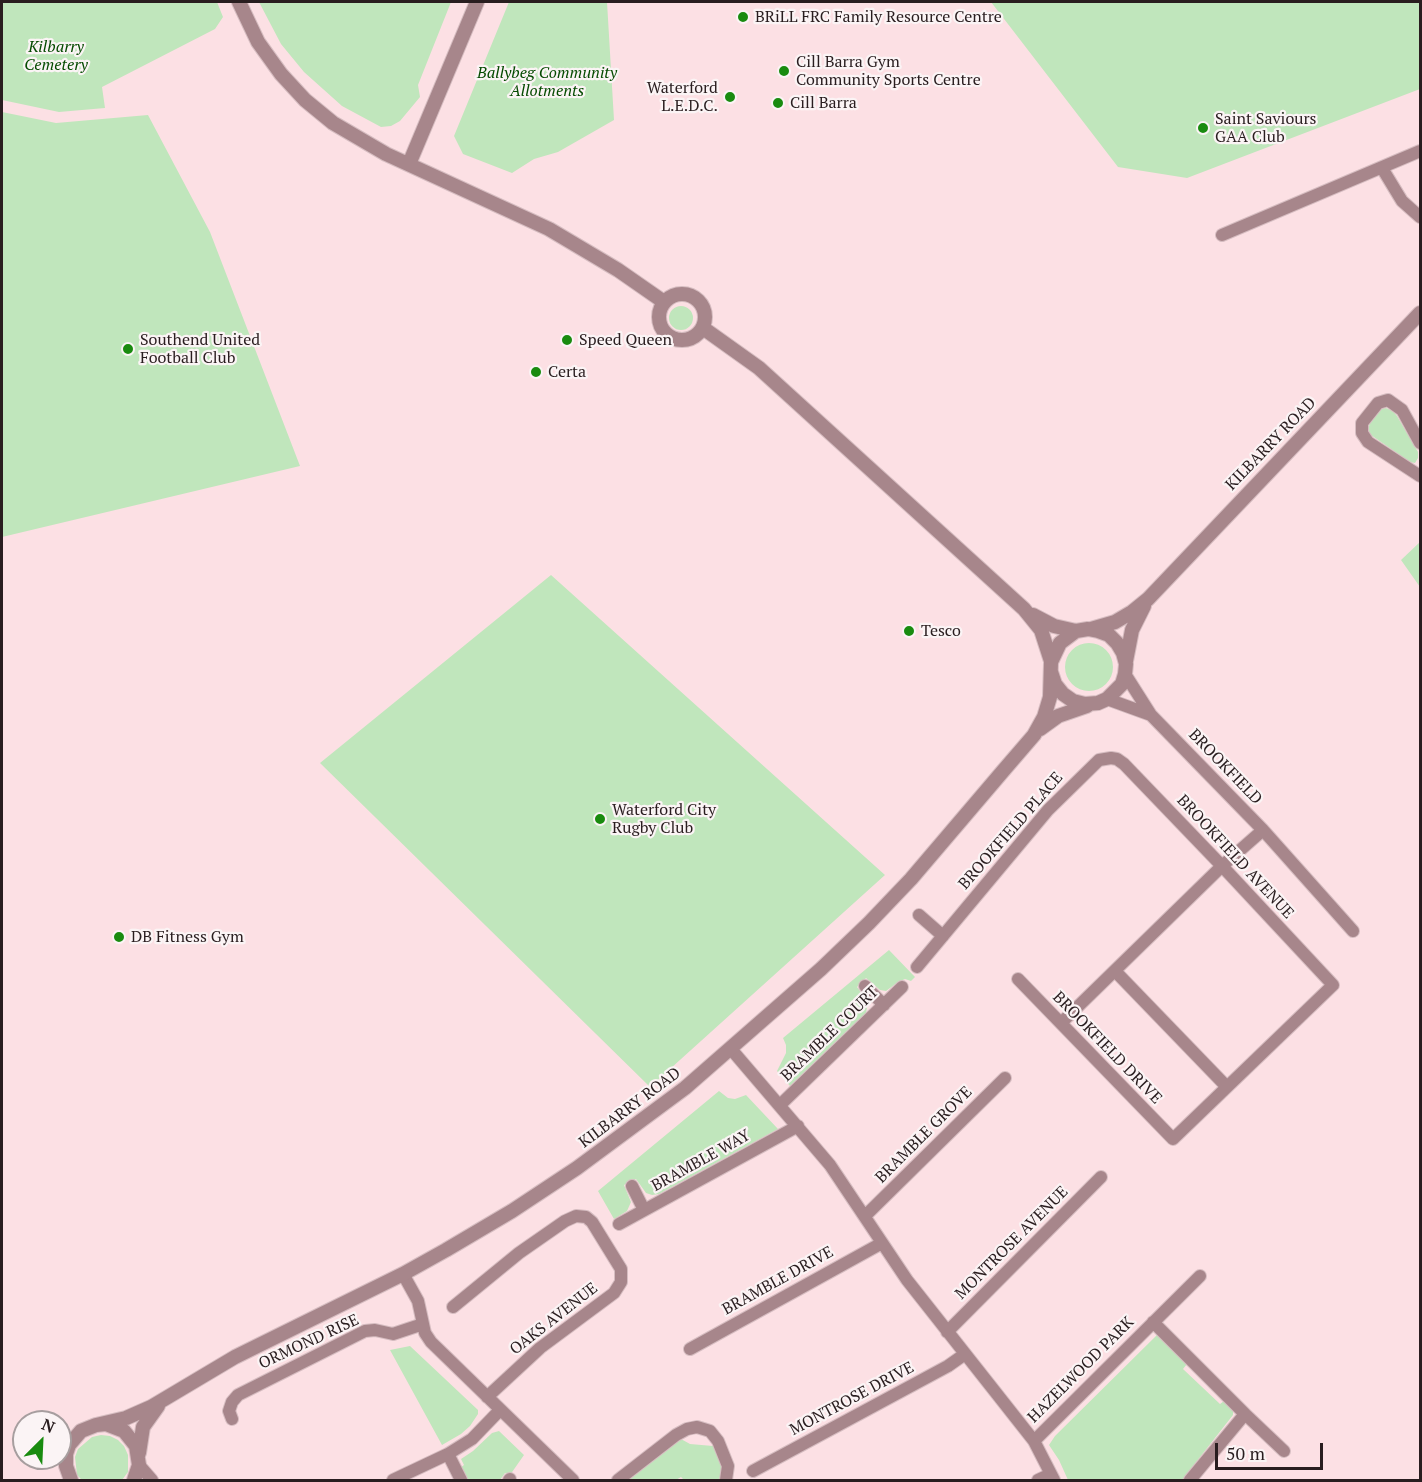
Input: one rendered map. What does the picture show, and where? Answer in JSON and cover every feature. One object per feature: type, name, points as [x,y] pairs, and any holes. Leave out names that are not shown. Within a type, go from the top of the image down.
[{"type":"street","points":[[239,2],[258,42],[270,60],[305,100],[347,133],[558,234],[618,270],[664,302]]},
{"type":"street","points":[[409,164],[477,2]]},
{"type":"street","points":[[1222,235],[1420,151]]},
{"type":"street","points":[[1382,168],[1402,201],[1420,217]]},
{"type":"street","points":[[684,294],[698,300],[705,314],[703,328],[698,334],[685,340],[670,338],[664,333],[659,321],[664,302],[670,297],[684,294]]},
{"type":"street","name":"KILBARRY ROAD","points":[[1082,630],[1115,622],[1148,599],[1420,313]]},
{"type":"street","points":[[703,328],[759,368],[1024,609],[1041,630],[1055,684],[1063,694],[1073,701],[1085,704],[1102,701],[1122,684],[1125,669],[1123,653],[1109,635],[1044,622],[1024,609]]},
{"type":"street","points":[[1420,443],[1402,410],[1388,400],[1378,403],[1362,423],[1362,433],[1368,442],[1420,476]]},
{"type":"street","name":"KILBARRY ROAD","points":[[1125,669],[1132,630],[1148,599]]},
{"type":"street","points":[[1051,667],[1060,643],[1082,630]]},
{"type":"street","name":"KILBARRY ROAD","points":[[1034,735],[1047,708],[1051,667]]},
{"type":"street","name":"BROOKFIELD","points":[[1061,1023],[1222,866],[1263,830],[1151,715],[1125,669]]},
{"type":"street","name":"KILBARRY ROAD","points":[[96,1425],[126,1418],[163,1400],[235,1357],[403,1274],[512,1211],[644,1120],[731,1049],[821,969],[877,914],[944,841],[1034,735],[1058,716],[1102,701]]},
{"type":"street","name":"BROOKFIELD","points":[[1102,701],[1151,715]]},
{"type":"street","name":"BROOKFIELD AVENUE","points":[[1111,758],[1124,764],[1332,985],[1227,1087]]},
{"type":"street","name":"BROOKFIELD PLACE","points":[[917,968],[1048,810],[1099,760],[1111,758]]},
{"type":"street","points":[[1263,830],[1353,931]]},
{"type":"street","points":[[919,915],[943,936]]},
{"type":"street","points":[[1115,971],[1227,1087]]},
{"type":"street","name":"BROOKFIELD DRIVE","points":[[1018,979],[1173,1139],[1227,1087]]},
{"type":"street","points":[[865,986],[884,1005]]},
{"type":"street","name":"BRAMBLE COURT","points":[[780,1105],[902,987]]},
{"type":"street","points":[[731,1049],[830,1165],[907,1280],[1034,1441],[1053,1477],[1038,1480]]},
{"type":"street","name":"BRAMBLE GROVE","points":[[865,1216],[1005,1078]]},
{"type":"street","name":"BRAMBLE WAY","points":[[619,1224],[798,1126]]},
{"type":"street","name":"MONTROSE AVENUE","points":[[946,1332],[1101,1177]]},
{"type":"street","points":[[632,1186],[644,1210]]},
{"type":"street","name":"OAKS AVENUE","points":[[453,1307],[519,1253],[576,1216],[586,1217],[592,1222],[621,1269],[621,1282],[614,1293],[540,1348],[487,1397]]},
{"type":"street","name":"BRAMBLE DRIVE","points":[[690,1349],[882,1243]]},
{"type":"street","points":[[403,1274],[418,1301],[425,1333],[431,1342],[573,1480]]},
{"type":"street","name":"HAZELWOOD PARK","points":[[1034,1441],[1200,1276]]},
{"type":"street","name":"HAZELWOOD PARK","points":[[1153,1322],[1284,1451]]},
{"type":"street","name":"ORMOND RISE","points":[[232,1419],[229,1411],[238,1395],[354,1336],[375,1330],[393,1334],[423,1324]]},
{"type":"street","name":"MONTROSE DRIVE","points":[[753,1471],[948,1366],[965,1354]]},
{"type":"street","name":"KILBARRY ROAD","points":[[134,1480],[143,1427],[163,1400]]},
{"type":"street","points":[[393,1480],[448,1454],[472,1439],[500,1410]]},
{"type":"street","points":[[1190,1480],[1245,1414]]},
{"type":"street","points":[[72,1443],[81,1431],[96,1425],[106,1424],[124,1431],[136,1446],[139,1460],[152,1480]]},
{"type":"street","points":[[618,1480],[676,1435],[697,1427],[710,1431],[718,1441],[728,1466],[726,1480]]},
{"type":"street","points":[[448,1454],[461,1480]]},
{"type":"green space","name":"Kilbarry Cemetery","points":[[2,2],[217,2],[223,17],[215,29],[102,87],[105,108],[59,112],[2,100]]},
{"type":"green space","points":[[259,2],[451,2],[418,85],[420,97],[400,121],[391,126],[381,127],[342,106],[304,72],[281,44]]},
{"type":"green space","name":"Ballybeg Community Allotments","points":[[509,2],[607,2],[614,120],[558,152],[534,159],[512,173],[463,154],[454,136]]},
{"type":"green space","name":"Saint Saviours GAA Club","points":[[991,2],[1420,2],[1420,89],[1187,178],[1118,167]]},
{"type":"green space","name":"Southend United Football Club","points":[[2,112],[56,123],[148,115],[210,232],[300,466],[2,537]]},
{"type":"green space","points":[[681,306],[686,307],[692,313],[692,323],[686,329],[681,330],[676,329],[670,323],[669,318],[670,313],[676,307]]},
{"type":"green space","points":[[1386,408],[1397,416],[1418,452],[1415,463],[1410,462],[1368,433],[1370,420],[1381,409]]},
{"type":"green space","points":[[1420,542],[1420,587],[1401,560]]},
{"type":"green space","name":"Waterford City Rugby Club","points":[[551,575],[885,875],[650,1087],[320,763]]},
{"type":"green space","points":[[1089,643],[1106,650],[1113,667],[1106,684],[1089,691],[1072,684],[1065,667],[1072,650]]},
{"type":"green space","points":[[889,950],[915,977],[911,981],[905,979],[898,982],[886,991],[880,990],[866,978],[857,987],[868,1002],[866,1013],[790,1086],[777,1071],[786,1053],[783,1038]]},
{"type":"green space","points":[[719,1091],[728,1098],[735,1099],[746,1095],[778,1129],[659,1194],[646,1193],[636,1179],[624,1185],[631,1202],[627,1211],[614,1219],[598,1191]]},
{"type":"green space","points":[[1157,1335],[1187,1364],[1183,1369],[1220,1404],[1224,1401],[1233,1410],[1233,1415],[1182,1480],[1068,1480],[1049,1445],[1055,1436]]},
{"type":"green space","points":[[410,1346],[478,1410],[470,1426],[442,1445],[390,1350]]},
{"type":"green space","points":[[499,1431],[524,1455],[510,1475],[505,1473],[500,1480],[467,1480],[460,1468],[464,1465],[461,1459],[492,1433]]},
{"type":"green space","points":[[110,1436],[124,1446],[128,1455],[128,1472],[122,1480],[82,1480],[77,1475],[75,1457],[78,1449],[92,1437]]},
{"type":"green space","points":[[681,1439],[690,1444],[713,1446],[723,1468],[719,1480],[684,1480],[681,1477],[676,1480],[627,1480],[670,1445]]},
{"type":"place","name":"BRiLL FRC Family Resource Centre","points":[[743,17]]},
{"type":"place","name":"Cill Barra Gym Community Sports Centre","points":[[784,71]]},
{"type":"place","name":"Waterford L.E.D.C.","points":[[730,97]]},
{"type":"place","name":"Cill Barra","points":[[778,103]]},
{"type":"place","name":"Saint Saviours GAA Club","points":[[1203,128]]},
{"type":"place","name":"Speed Queen","points":[[567,340]]},
{"type":"place","name":"Southend United Football Club","points":[[128,349]]},
{"type":"place","name":"Certa","points":[[536,372]]},
{"type":"place","name":"Tesco","points":[[909,631]]},
{"type":"place","name":"Waterford City Rugby Club","points":[[600,819]]},
{"type":"place","name":"DB Fitness Gym","points":[[119,937]]}]
